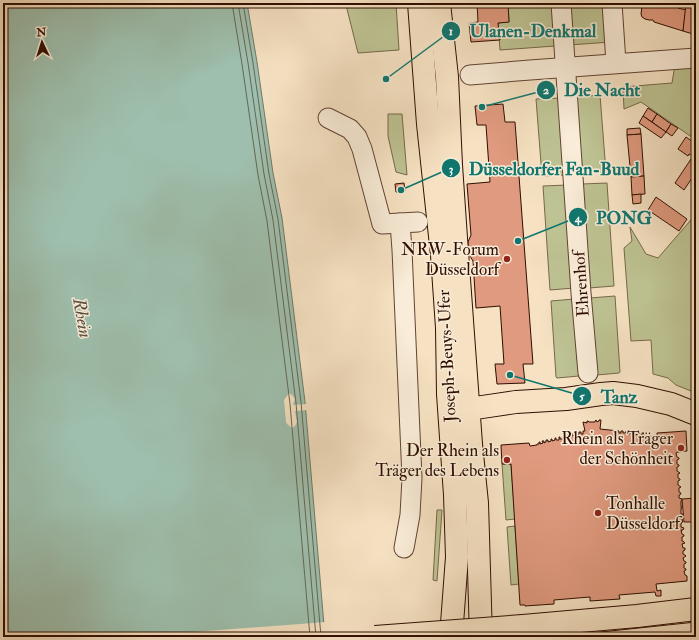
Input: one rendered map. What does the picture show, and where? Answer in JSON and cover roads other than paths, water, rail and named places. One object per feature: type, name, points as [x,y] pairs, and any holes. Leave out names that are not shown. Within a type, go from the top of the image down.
[{"type":"main road","name":"Joseph-Beuys-Ufer","points":[[419,3],[428,124],[440,234],[447,328],[448,394],[459,414],[477,503],[481,637]]},
{"type":"main road","name":"Joseph-Beuys-Ufer","points":[[439,3],[447,76],[451,165],[466,380],[459,414],[456,495],[457,558],[452,631]]},
{"type":"main road","points":[[466,380],[491,393],[506,393],[516,402]]},
{"type":"main road","points":[[459,414],[516,402],[566,399],[613,393],[637,396],[664,402],[696,414]]},
{"type":"main road","points":[[375,637],[523,626],[696,610]]},
{"type":"street","name":"Ehrenhof","points":[[561,3],[588,373]]},
{"type":"street","points":[[612,3],[616,63]]},
{"type":"street","points":[[470,75],[696,58]]},
{"type":"street","points":[[328,118],[350,129],[357,137],[362,149],[382,224],[409,222],[402,266],[412,478],[410,515],[404,548]]},
{"type":"water","name":"Rhein","points":[[3,3],[247,3],[273,173],[282,218],[305,402],[325,637],[3,637]]},
{"type":"tram line","points":[[553,637],[696,622]]},
{"type":"place","name":"Ulanen-Denkmal","points":[[386,79]]},
{"type":"place","name":"Die Nacht","points":[[482,107]]},
{"type":"place","name":"Düsseldorfer Fan-Buud","points":[[401,190]]},
{"type":"place","name":"PONG","points":[[518,241]]},
{"type":"place","name":"NRW-Forum Düsseldorf","points":[[507,259]]},
{"type":"place","name":"Tanz","points":[[510,375]]},
{"type":"place","name":"Rhein als Träger der Schönheit","points":[[681,448]]},
{"type":"place","name":"Der Rhein als Träger des Lebens","points":[[507,460]]},
{"type":"place","name":"Tonhalle Düsseldorf","points":[[598,513]]}]
